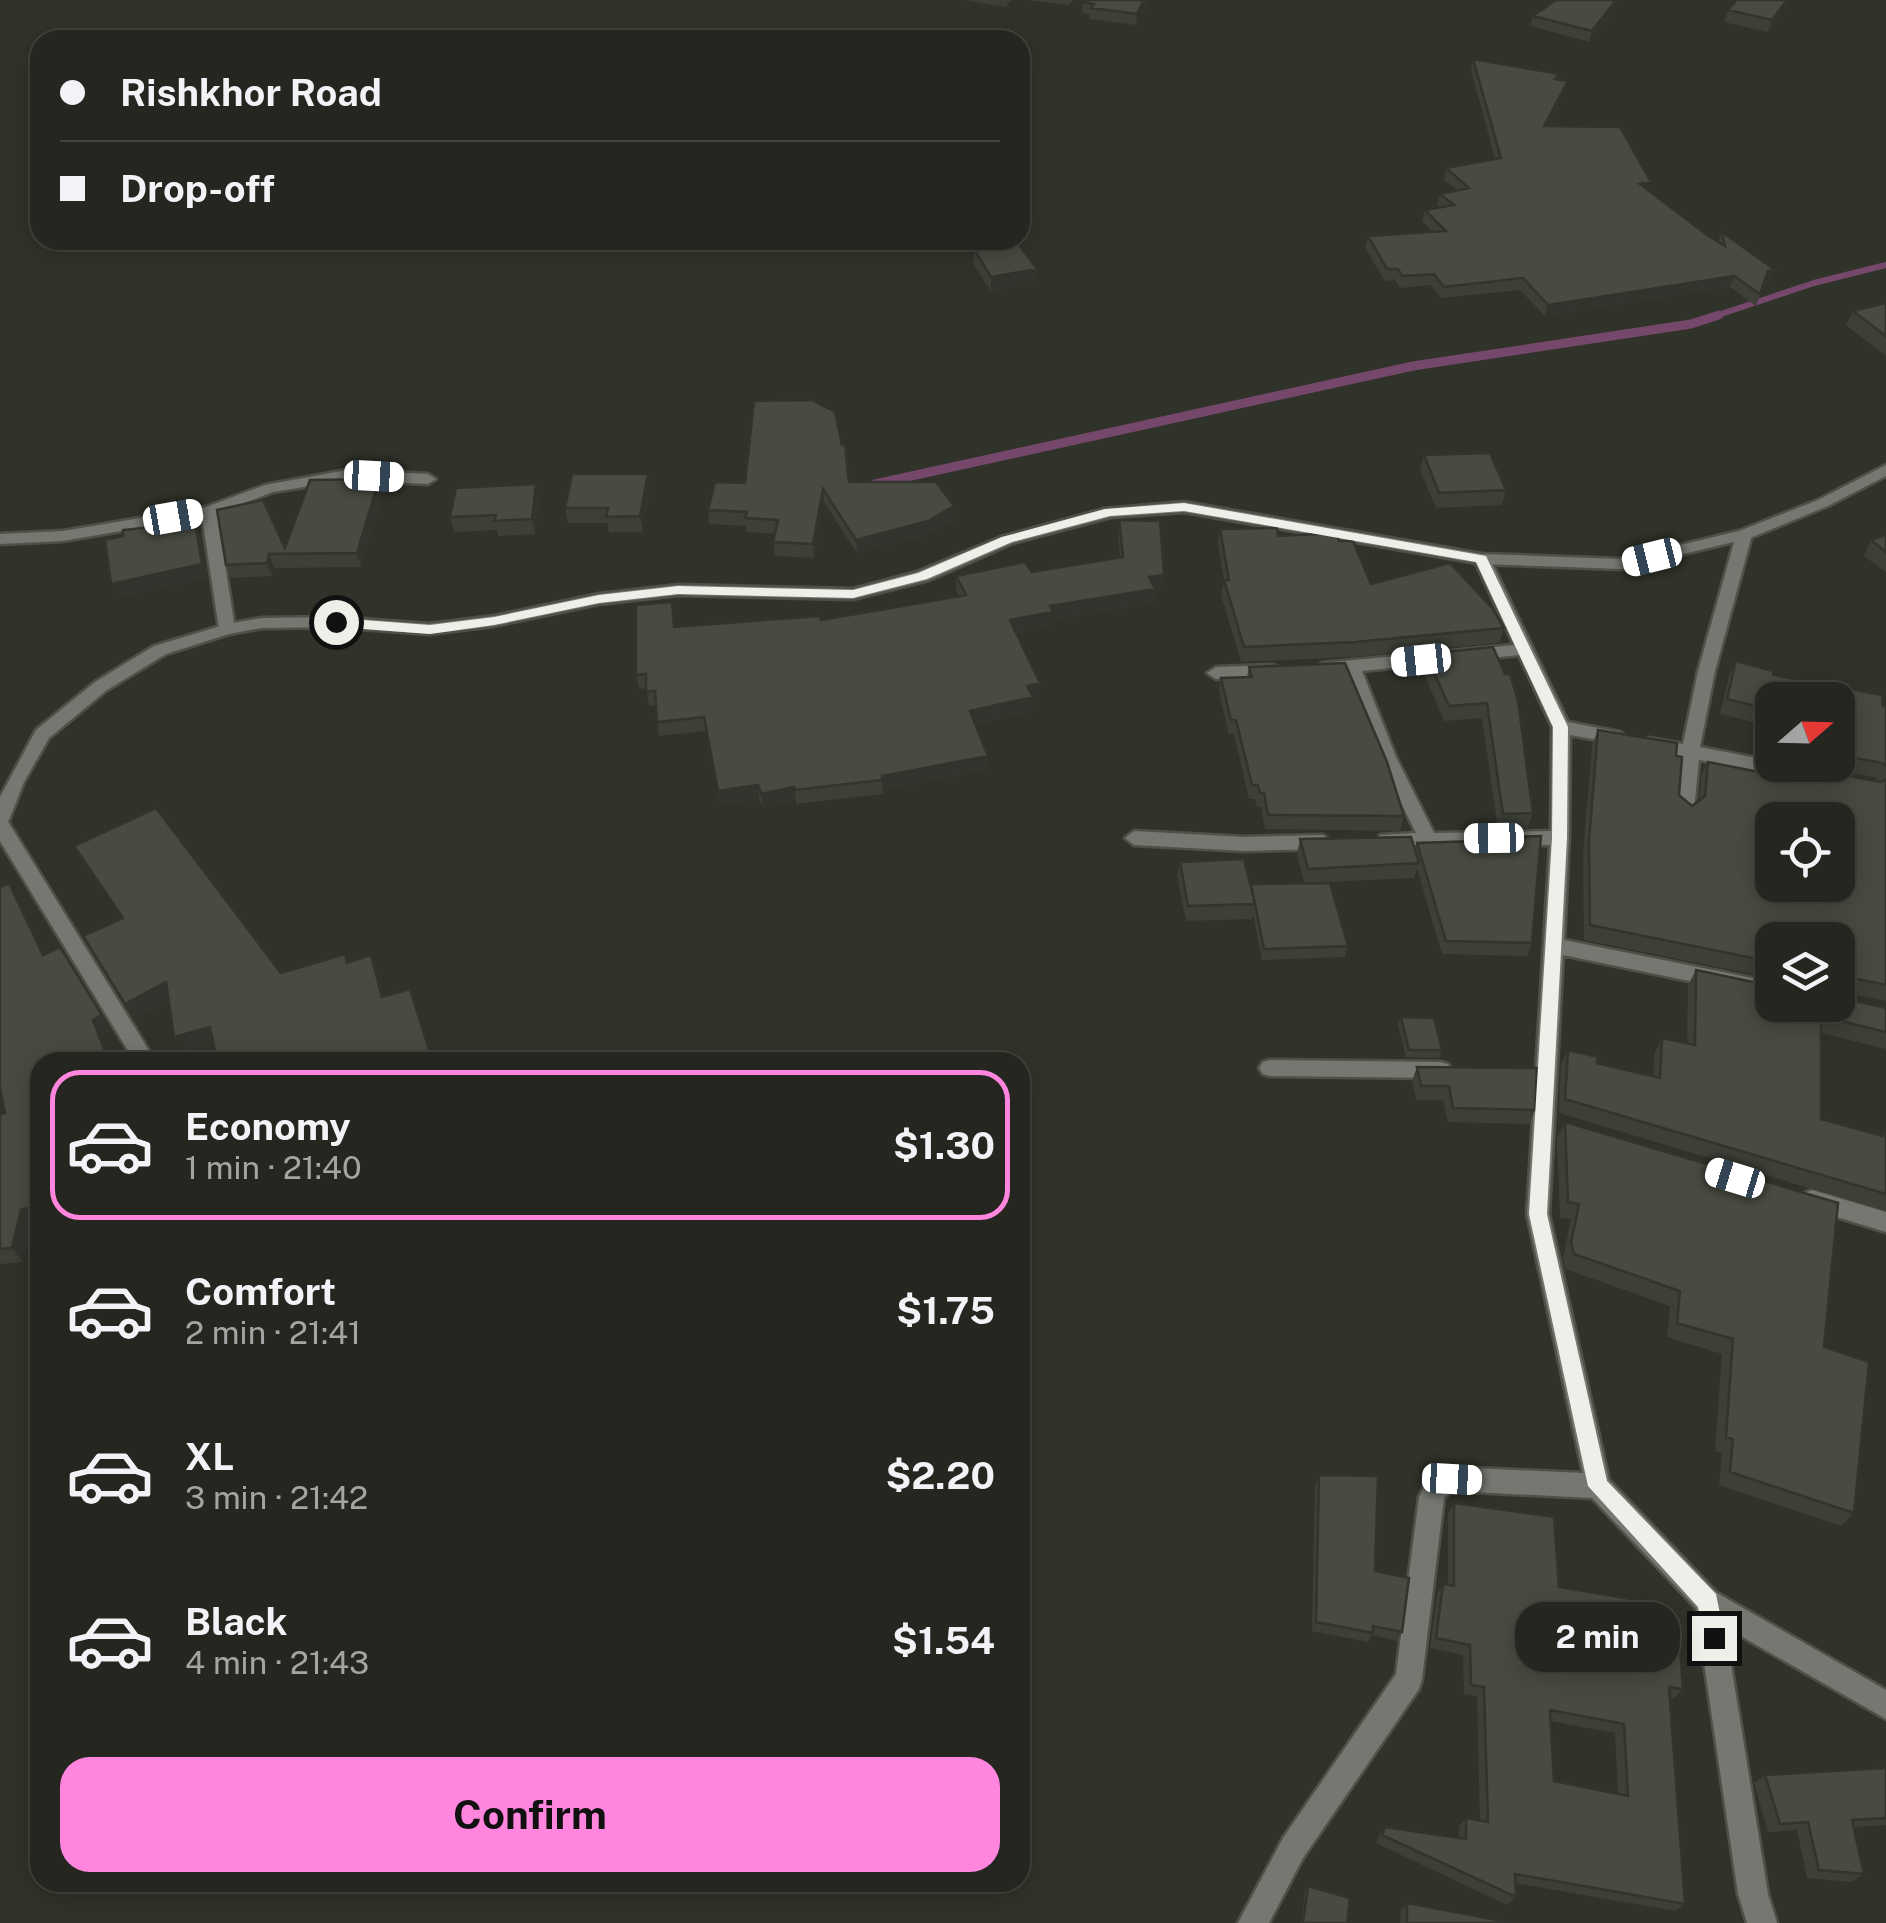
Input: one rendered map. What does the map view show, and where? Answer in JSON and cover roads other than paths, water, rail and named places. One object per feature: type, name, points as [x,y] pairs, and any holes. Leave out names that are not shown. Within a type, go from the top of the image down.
[{"type":"street","points":[[140,1052],[0,823],[14,782],[42,734],[101,686],[160,650],[227,629],[262,623],[336,622],[430,630],[599,599],[678,590],[853,594],[923,576],[1007,540],[1092,516],[1184,507],[1482,559],[1621,564],[1744,534],[1823,503],[1886,470]]},
{"type":"street","points":[[0,540],[62,536],[209,510],[270,488],[347,475],[428,479]]},
{"type":"street","points":[[209,510],[227,629]]},
{"type":"street","points":[[1684,810],[1687,751],[1703,677],[1744,534]]},
{"type":"street","points":[[1482,559],[1560,727],[1560,838],[1554,945],[1538,1071],[1556,1125],[1538,1214],[1598,1486],[1708,1602],[1886,1704]]},
{"type":"street","points":[[1216,673],[1352,668],[1524,650]]},
{"type":"street","points":[[1352,668],[1388,757],[1428,839]]},
{"type":"street","points":[[1560,727],[1755,764]]},
{"type":"street","points":[[1134,838],[1245,844],[1336,842]]},
{"type":"street","points":[[1373,840],[1560,838]]},
{"type":"street","points":[[1554,945],[1755,986]]},
{"type":"street","points":[[1270,1068],[1468,1070]]},
{"type":"street","points":[[1792,1194],[1886,1222]]},
{"type":"street","points":[[1252,1923],[1293,1848],[1409,1679],[1432,1497],[1439,1483],[1452,1479],[1598,1486]]},
{"type":"street","points":[[1708,1602],[1753,1894],[1762,1923]]},
{"type":"waterway","points":[[1712,317],[1814,283],[1886,265]]},
{"type":"waterway","points":[[875,484],[1413,366],[1691,324],[1719,315]]}]
